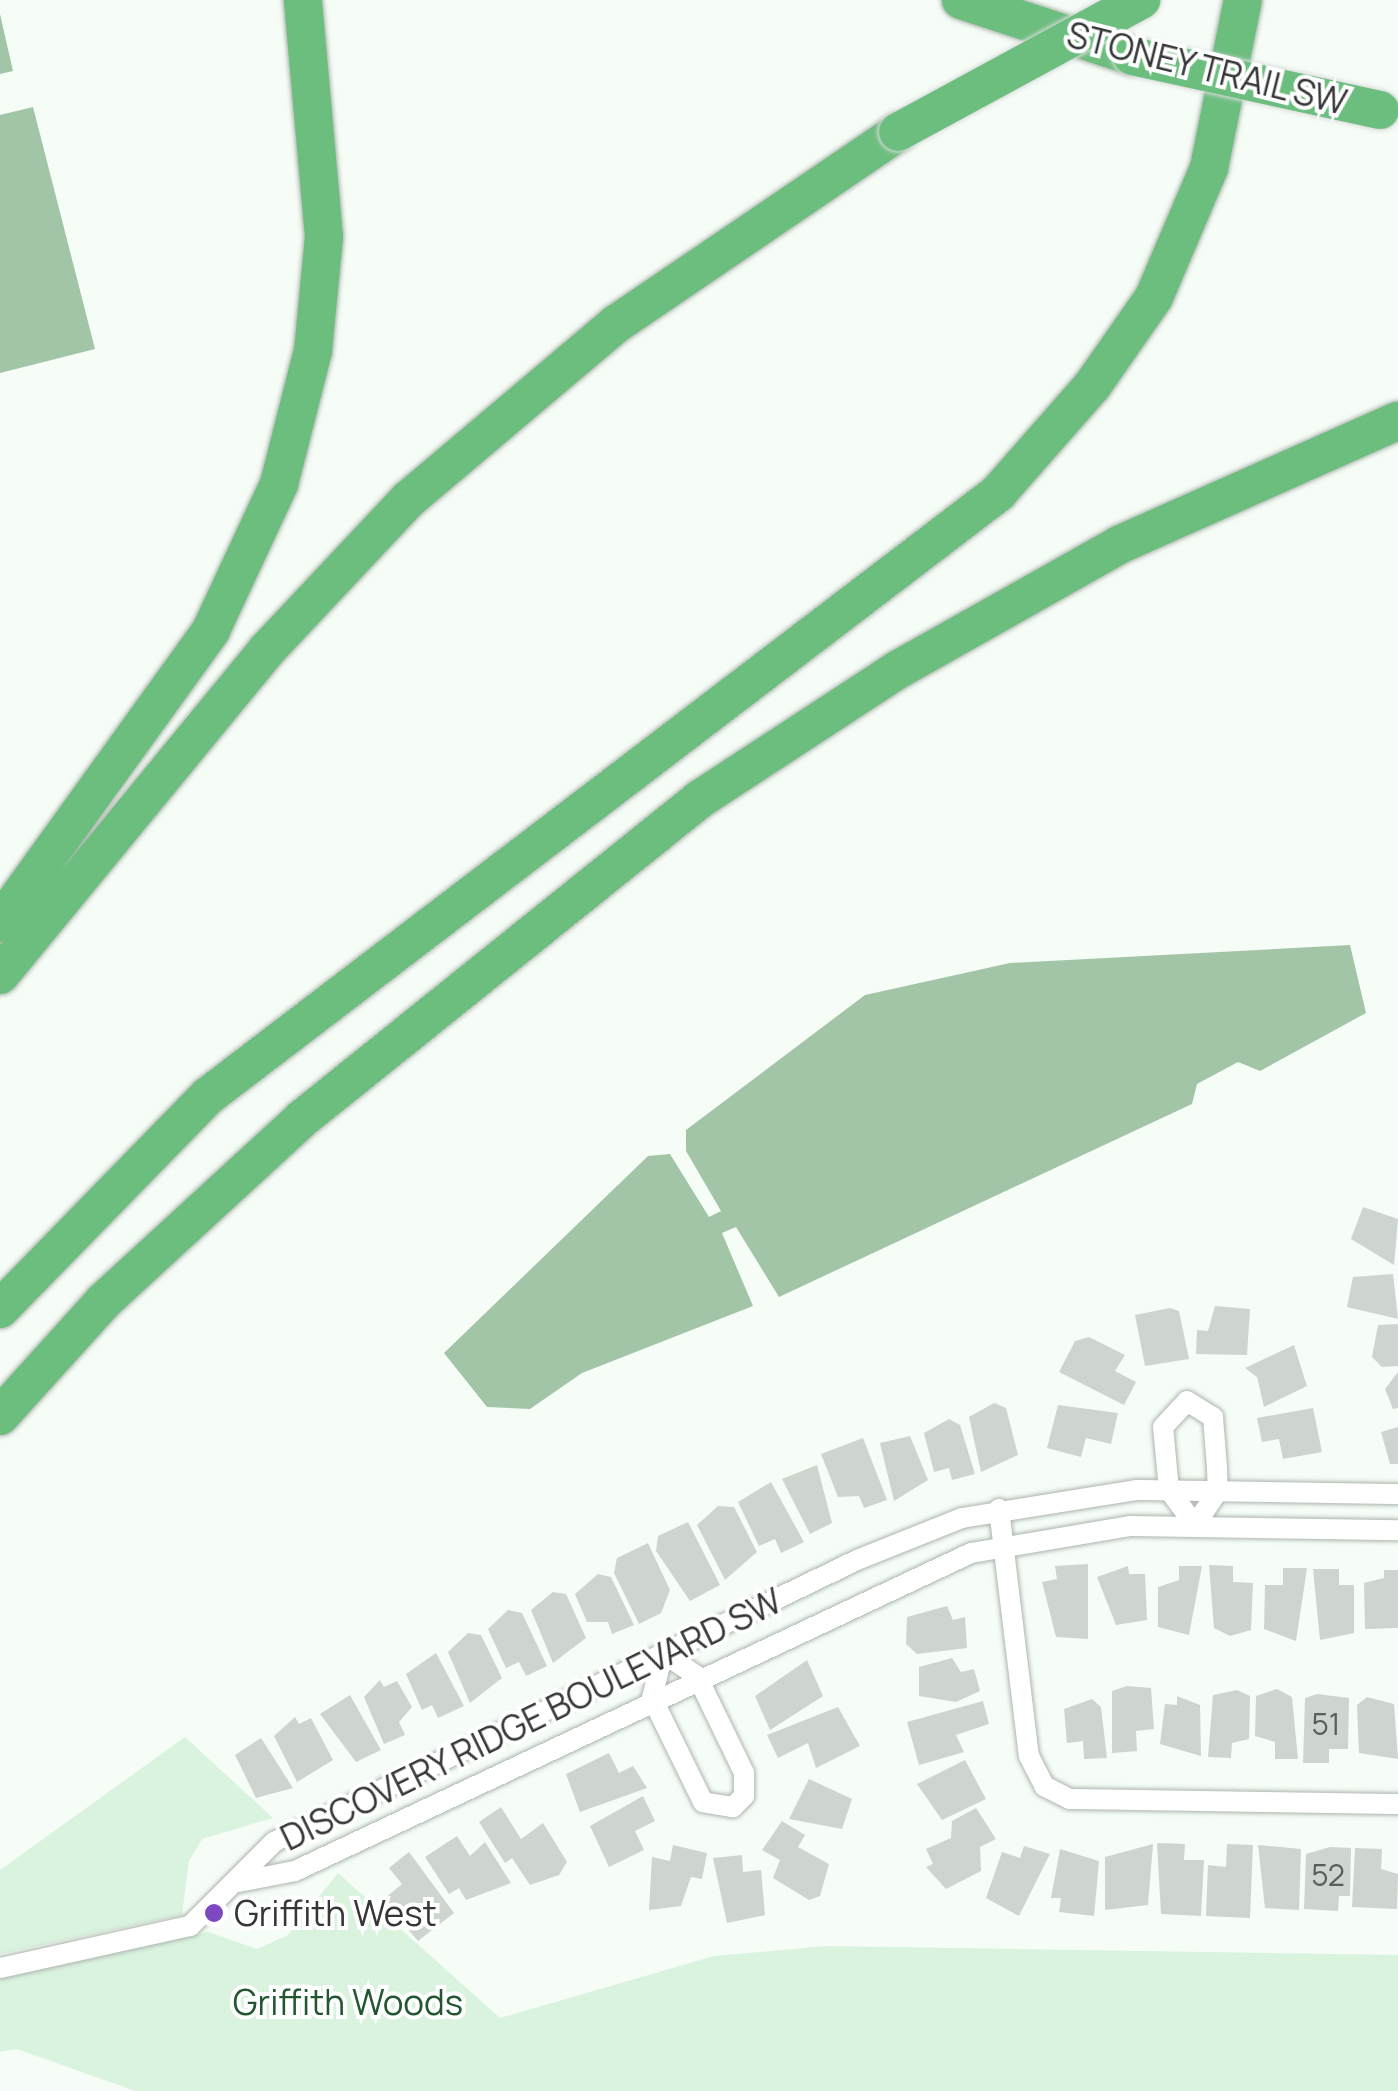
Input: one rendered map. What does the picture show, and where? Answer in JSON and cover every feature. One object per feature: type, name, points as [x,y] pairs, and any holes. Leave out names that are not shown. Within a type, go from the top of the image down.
[{"type":"highway","points":[[0,923],[211,630],[280,484],[313,351],[324,237],[303,0]]},
{"type":"highway","name":"STONEY TRAIL SW","points":[[961,0],[1132,56],[1389,112]]},
{"type":"highway","points":[[0,975],[268,650],[409,499],[616,324],[898,132],[1141,0]]},
{"type":"highway","points":[[0,1309],[208,1096],[998,493],[1092,386],[1154,297],[1209,168],[1243,0]]},
{"type":"highway","points":[[0,1416],[104,1301],[304,1118],[700,799],[899,669],[1119,545],[1398,421]]},
{"type":"street","points":[[1187,1400],[1213,1417],[1218,1491],[1194,1526],[1169,1490],[1164,1419],[1187,1400]]},
{"type":"street","name":"DISCOVERY RIDGE BOULEVARD SW","points":[[238,1882],[274,1842],[896,1542],[999,1509],[1169,1490],[1398,1494]]},
{"type":"street","points":[[999,1509],[1030,1756],[1044,1786],[1068,1800],[1398,1804]]},
{"type":"street","name":"DISCOVERY RIDGE BOULEVARD SW","points":[[238,1882],[295,1871],[928,1568],[1004,1544],[1084,1529],[1194,1526],[1398,1530]]},
{"type":"street","points":[[663,1653],[697,1676],[746,1780],[733,1807],[704,1802],[652,1698],[663,1653]]},
{"type":"street","points":[[0,1968],[190,1926],[238,1882]]},
{"type":"green space","points":[[185,1737],[273,1818],[202,1839],[189,1861],[182,1915],[0,1954],[0,1870]]},
{"type":"green space","name":"Griffith Woods","points":[[338,1873],[500,2018],[714,1956],[827,1946],[1398,1955],[1398,2091],[135,2091],[17,2049],[0,2052],[0,1977],[208,1932],[257,1949],[288,1935]]},
{"type":"shaded area","points":[[0,14],[13,71],[0,74]]},
{"type":"shaded area","points":[[33,107],[95,349],[0,373],[0,115]]},
{"type":"shaded area","points":[[1350,945],[1366,1013],[1260,1071],[1238,1062],[1197,1084],[1192,1104],[779,1297],[736,1227],[722,1233],[753,1306],[582,1373],[530,1409],[487,1407],[444,1353],[648,1156],[670,1154],[709,1217],[721,1211],[686,1151],[686,1130],[865,995],[1010,963]]},
{"type":"building","points":[[1363,1207],[1398,1219],[1394,1265],[1351,1239]]},
{"type":"building","points":[[1393,1274],[1398,1319],[1347,1307],[1353,1277]]},
{"type":"building","points":[[1215,1306],[1250,1309],[1247,1355],[1196,1354],[1197,1330],[1208,1331]]},
{"type":"building","points":[[1170,1308],[1179,1311],[1189,1359],[1145,1366],[1135,1315]]},
{"type":"building","points":[[1398,1324],[1398,1366],[1382,1367],[1372,1357],[1378,1325]]},
{"type":"building","points":[[1089,1337],[1125,1355],[1115,1371],[1136,1382],[1124,1405],[1059,1372],[1075,1341]]},
{"type":"building","points":[[1294,1345],[1307,1386],[1264,1407],[1257,1377],[1245,1368]]},
{"type":"building","points":[[1398,1372],[1398,1408],[1393,1409],[1385,1389]]},
{"type":"building","points":[[994,1403],[1006,1408],[1018,1455],[981,1472],[969,1417]]},
{"type":"building","points":[[1058,1405],[1118,1413],[1111,1444],[1086,1438],[1081,1457],[1047,1448]]},
{"type":"building","points":[[1313,1408],[1322,1452],[1283,1459],[1279,1439],[1262,1442],[1257,1418]]},
{"type":"building","points":[[949,1419],[960,1425],[975,1474],[952,1480],[949,1468],[934,1472],[924,1433]]},
{"type":"building","points":[[1398,1427],[1398,1464],[1390,1464],[1381,1432]]},
{"type":"building","points":[[910,1436],[928,1480],[894,1501],[880,1443]]},
{"type":"building","points":[[863,1438],[887,1500],[864,1508],[859,1496],[838,1497],[821,1454]]},
{"type":"building","points":[[817,1465],[832,1523],[810,1534],[782,1479]]},
{"type":"building","points":[[771,1482],[804,1542],[781,1553],[775,1539],[759,1546],[738,1502]]},
{"type":"building","points":[[718,1506],[734,1507],[757,1552],[725,1580],[697,1525]]},
{"type":"building","points":[[688,1522],[720,1585],[690,1601],[656,1551],[658,1536]]},
{"type":"building","points":[[648,1543],[670,1590],[661,1613],[639,1624],[614,1573],[617,1558]]},
{"type":"building","points":[[1088,1564],[1088,1639],[1056,1637],[1042,1582],[1057,1579],[1055,1566]]},
{"type":"building","points":[[1209,1565],[1233,1566],[1233,1582],[1253,1583],[1251,1630],[1230,1636],[1214,1628]]},
{"type":"building","points":[[1128,1566],[1129,1574],[1145,1574],[1147,1620],[1116,1625],[1097,1577]]},
{"type":"building","points":[[1179,1566],[1202,1566],[1189,1635],[1158,1627],[1158,1587],[1179,1580]]},
{"type":"building","points":[[1283,1568],[1307,1568],[1296,1641],[1264,1629],[1265,1585],[1283,1585]]},
{"type":"building","points":[[1313,1569],[1339,1569],[1339,1585],[1354,1585],[1354,1633],[1320,1640]]},
{"type":"building","points":[[1384,1570],[1398,1570],[1398,1628],[1365,1629],[1364,1583],[1384,1578]]},
{"type":"building","points":[[598,1574],[611,1577],[634,1625],[612,1634],[608,1622],[587,1622],[575,1594]]},
{"type":"building","points":[[553,1592],[566,1594],[586,1638],[553,1663],[531,1610]]},
{"type":"building","points":[[947,1606],[953,1620],[965,1617],[967,1648],[917,1654],[906,1644],[907,1617]]},
{"type":"building","points":[[508,1610],[522,1613],[547,1666],[526,1676],[519,1662],[506,1668],[488,1629]]},
{"type":"building","points":[[468,1633],[481,1635],[502,1678],[470,1703],[448,1652]]},
{"type":"building","points":[[436,1653],[464,1706],[438,1718],[432,1705],[422,1710],[406,1674]]},
{"type":"building","points":[[952,1658],[961,1672],[974,1669],[980,1691],[956,1702],[919,1696],[919,1667]]},
{"type":"building","points":[[807,1660],[823,1696],[770,1730],[755,1696]]},
{"type":"building","points":[[380,1680],[384,1687],[397,1681],[412,1707],[399,1722],[405,1735],[384,1744],[364,1697]]},
{"type":"building","points":[[1127,1686],[1151,1688],[1154,1729],[1136,1731],[1137,1751],[1112,1753],[1112,1691]]},
{"type":"building","points":[[1277,1689],[1292,1697],[1298,1759],[1275,1759],[1275,1742],[1255,1736],[1256,1696]]},
{"type":"building","points":[[1237,1690],[1250,1696],[1249,1739],[1232,1743],[1231,1758],[1208,1757],[1213,1695]]},
{"type":"building","points":[[1317,1694],[1349,1698],[1348,1749],[1329,1749],[1329,1763],[1303,1763],[1305,1698]]},
{"type":"building","points":[[350,1695],[381,1750],[356,1762],[320,1714]]},
{"type":"building","points":[[1177,1696],[1200,1705],[1201,1756],[1160,1744],[1165,1704],[1177,1705]]},
{"type":"building","points":[[1367,1697],[1394,1704],[1398,1759],[1359,1753],[1357,1705]]},
{"type":"building","points":[[1092,1699],[1101,1707],[1107,1758],[1084,1759],[1083,1741],[1067,1743],[1064,1709]]},
{"type":"building","points":[[983,1701],[989,1724],[956,1735],[964,1752],[919,1765],[907,1722]]},
{"type":"building","points":[[838,1707],[860,1746],[816,1768],[808,1743],[778,1758],[767,1735]]},
{"type":"building","points":[[295,1717],[299,1724],[311,1718],[333,1760],[297,1782],[274,1736]]},
{"type":"building","points":[[261,1738],[293,1788],[256,1798],[235,1755]]},
{"type":"building","points":[[609,1753],[619,1773],[633,1766],[647,1788],[580,1812],[566,1774]]},
{"type":"building","points":[[965,1760],[986,1799],[942,1820],[917,1784]]},
{"type":"building","points":[[809,1779],[852,1799],[842,1829],[789,1819]]},
{"type":"building","points":[[643,1796],[655,1821],[635,1831],[644,1850],[609,1867],[590,1826]]},
{"type":"building","points":[[501,1807],[521,1839],[543,1823],[567,1862],[559,1875],[530,1885],[512,1858],[505,1863],[479,1822]]},
{"type":"building","points":[[976,1808],[996,1839],[980,1847],[981,1871],[946,1889],[926,1867],[933,1864],[926,1849],[951,1838],[952,1821]]},
{"type":"building","points":[[782,1821],[805,1835],[798,1847],[829,1864],[820,1896],[809,1900],[773,1878],[780,1860],[762,1850]]},
{"type":"building","points":[[457,1836],[470,1856],[485,1842],[511,1883],[466,1900],[459,1888],[449,1894],[425,1857]]},
{"type":"building","points":[[1157,1843],[1185,1844],[1184,1860],[1204,1860],[1201,1916],[1161,1914]]},
{"type":"building","points":[[1153,1844],[1148,1905],[1105,1910],[1105,1857]]},
{"type":"building","points":[[1227,1844],[1253,1845],[1250,1918],[1206,1916],[1208,1865],[1226,1867]]},
{"type":"building","points":[[673,1845],[707,1853],[702,1879],[691,1877],[681,1906],[649,1910],[652,1857],[670,1861]]},
{"type":"building","points":[[1258,1845],[1301,1849],[1299,1910],[1265,1908]]},
{"type":"building","points":[[1024,1846],[1050,1854],[1019,1916],[986,1898],[1002,1852],[1020,1858]]},
{"type":"building","points":[[1330,1847],[1351,1848],[1350,1896],[1339,1896],[1338,1911],[1304,1909],[1306,1854]]},
{"type":"building","points":[[1355,1848],[1382,1849],[1381,1869],[1398,1874],[1397,1909],[1352,1907]]},
{"type":"building","points":[[1060,1849],[1099,1861],[1094,1916],[1059,1912],[1061,1898],[1051,1898]]},
{"type":"building","points":[[409,1852],[454,1913],[418,1941],[383,1900],[402,1884],[389,1868]]},
{"type":"building","points":[[742,1855],[743,1872],[761,1870],[765,1915],[727,1923],[713,1858]]},
{"type":"place","name":"Griffith West","points":[[214,1913]]}]
